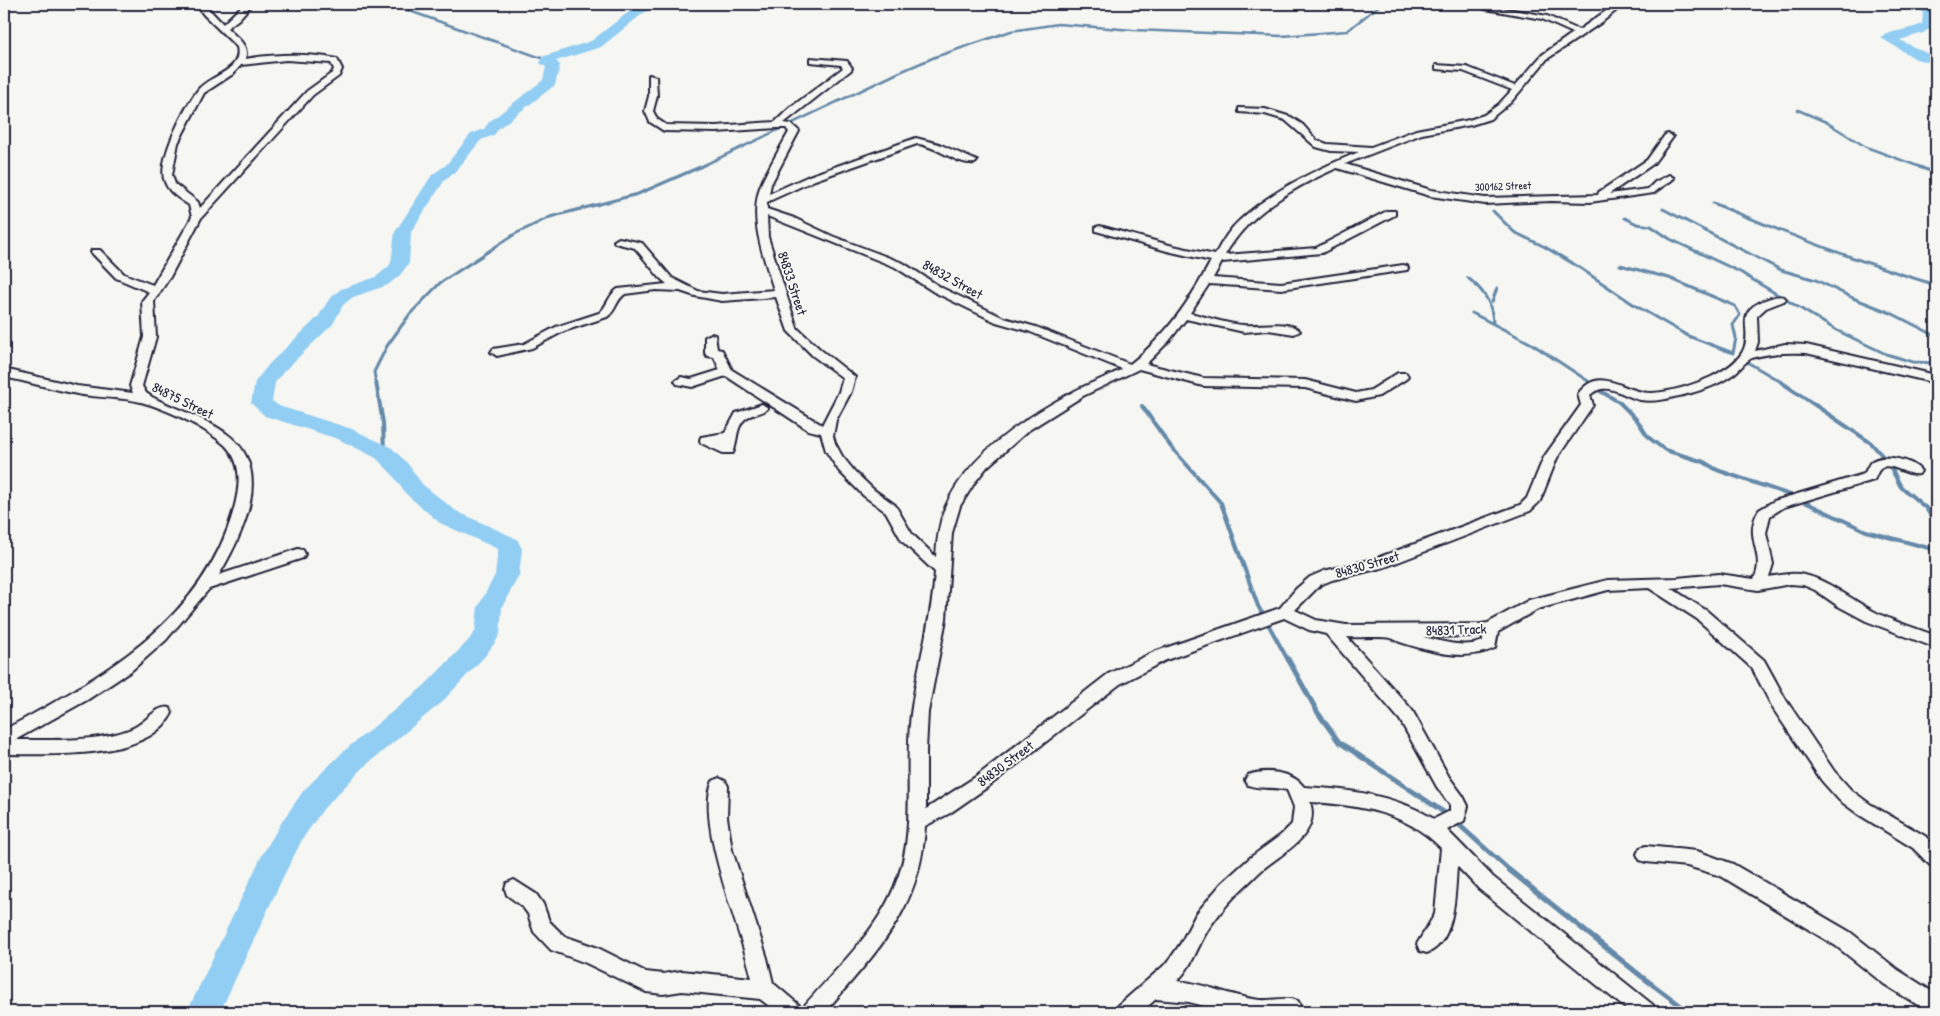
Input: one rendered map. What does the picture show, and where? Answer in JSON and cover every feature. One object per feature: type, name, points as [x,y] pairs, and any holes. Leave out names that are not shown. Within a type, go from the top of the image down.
[{"type":"street","points":[[197,217],[194,204],[174,190],[167,175],[173,143],[200,91],[230,72],[243,54],[241,46],[206,13],[200,4]]},
{"type":"street","points":[[222,28],[248,4]]},
{"type":"street","points":[[812,1012],[875,936],[898,901],[912,860],[916,842],[918,728],[922,688],[935,637],[941,600],[944,530],[950,508],[976,471],[998,449],[1030,423],[1070,398],[1134,367],[1155,351],[1206,281],[1217,259],[1244,221],[1314,175],[1429,129],[1481,120],[1499,110],[1534,67],[1544,58],[1607,16],[1620,4]]},
{"type":"street","points":[[1488,7],[1505,12],[1532,15],[1557,22],[1579,34]]},
{"type":"street","name":"84875 Street","points":[[4,738],[124,668],[160,637],[205,585],[233,538],[246,485],[246,465],[235,448],[216,433],[188,418],[146,400],[138,393],[136,386],[150,337],[148,301],[165,277],[197,217],[310,93],[336,74],[338,68],[334,61],[314,59],[272,58],[238,63]]},
{"type":"street","points":[[652,77],[653,96],[649,112],[653,120],[660,125],[670,128],[716,129],[777,125],[793,110],[848,68],[844,63],[813,60]]},
{"type":"street","points":[[1439,67],[1464,69],[1517,89]]},
{"type":"street","points":[[1242,110],[1269,112],[1292,121],[1312,141],[1326,147],[1375,149]]},
{"type":"street","name":"84833 Street","points":[[777,125],[788,126],[794,131],[766,184],[762,206],[763,237],[792,330],[817,353],[849,377],[848,385],[829,420],[827,431]]},
{"type":"street","points":[[1590,199],[1612,189],[1650,162],[1668,137]]},
{"type":"street","points":[[762,206],[812,178],[916,141],[929,142],[952,154],[972,161]]},
{"type":"street","name":"300162 Street","points":[[1338,165],[1430,193],[1469,200],[1590,199],[1647,192],[1669,178]]},
{"type":"street","name":"84832 Street","points":[[762,206],[828,238],[899,266],[938,290],[1000,320],[1134,367],[1203,382],[1305,384],[1356,397],[1375,393],[1402,376]]},
{"type":"street","points":[[1100,230],[1162,247],[1217,259],[1318,251],[1331,247],[1370,222],[1391,213]]},
{"type":"street","points":[[619,241],[634,243],[639,246],[657,270],[681,288]]},
{"type":"street","points":[[96,252],[120,276],[155,290]]},
{"type":"street","points":[[1206,281],[1281,286],[1403,268]]},
{"type":"street","points":[[497,352],[528,346],[560,329],[603,315],[609,311],[616,295],[622,291],[656,287],[681,288],[717,298],[729,299],[780,293]]},
{"type":"street","points":[[1747,356],[1752,341],[1749,318],[1753,312],[1780,299]]},
{"type":"street","points":[[1182,315],[1244,329],[1268,327],[1294,331]]},
{"type":"street","points":[[711,336],[712,353],[718,353],[727,372],[813,427],[827,431],[827,438],[840,463],[871,494],[894,512],[901,530],[914,546],[941,570]]},
{"type":"street","points":[[1747,356],[1785,348],[1806,349],[1870,366],[1936,379]]},
{"type":"street","name":"84830 Street","points":[[916,822],[944,808],[982,781],[1114,679],[1169,653],[1285,612],[1315,581],[1328,575],[1380,563],[1525,508],[1533,501],[1551,457],[1587,405],[1584,394],[1596,383],[1607,384],[1648,397],[1663,395],[1711,381],[1737,365],[1747,356]]},
{"type":"street","points":[[681,381],[692,383],[727,372]]},
{"type":"street","points":[[4,373],[77,390],[146,400]]},
{"type":"street","points":[[746,403],[762,408]]},
{"type":"street","points":[[730,436],[736,420],[747,412],[762,408],[784,408]]},
{"type":"street","points":[[1758,585],[1765,570],[1767,558],[1758,535],[1764,513],[1779,504],[1869,477],[1875,466],[1884,463],[1901,465],[1914,471]]},
{"type":"street","points":[[205,585],[298,554]]},
{"type":"street","name":"84831 Track","points":[[1331,629],[1388,633],[1436,646],[1465,650],[1485,647],[1490,644],[1491,629],[1534,604],[1608,585],[1626,582],[1653,583],[1719,579],[1758,585],[1790,579],[1820,586],[1843,602],[1871,617],[1936,642]]},
{"type":"street","points":[[1653,583],[1702,615],[1758,664],[1780,705],[1828,776],[1845,795],[1864,809],[1919,842],[1936,859]]},
{"type":"street","points":[[1285,612],[1310,625],[1331,629],[1406,715],[1443,782],[1459,806],[1458,815],[1433,828]]},
{"type":"street","points":[[4,747],[79,745],[108,742],[144,732],[164,713]]},
{"type":"street","points":[[1126,1012],[1175,969],[1188,950],[1203,920],[1228,890],[1257,863],[1288,841],[1300,827],[1303,807],[1300,794],[1293,785],[1279,780],[1254,780]]},
{"type":"street","points":[[719,786],[718,818],[723,850],[757,958],[764,989]]},
{"type":"street","points":[[1300,794],[1337,796],[1388,806],[1412,815],[1433,828],[1486,883],[1646,1012]]},
{"type":"street","points":[[1427,944],[1438,930],[1444,914],[1450,845]]},
{"type":"street","points":[[1646,854],[1689,857],[1708,861],[1727,870],[1843,939],[1891,977],[1936,1006]]},
{"type":"street","points":[[514,889],[529,900],[536,910],[541,926],[558,943],[591,955],[646,982],[662,984],[682,981],[764,989],[792,1012]]},
{"type":"street","points":[[1154,989],[1190,992],[1256,1012],[1272,1012],[1291,1008]]},
{"type":"waterway","points":[[390,4],[547,60]]},
{"type":"waterway","points":[[203,1012],[273,865],[293,829],[314,799],[355,758],[433,694],[476,649],[487,634],[490,607],[507,575],[510,549],[509,545],[493,536],[448,517],[414,489],[400,469],[384,453],[345,434],[272,411],[261,403],[265,382],[277,367],[326,320],[336,302],[347,293],[382,281],[394,271],[400,263],[403,232],[438,178],[451,168],[476,137],[489,132],[494,125],[550,82],[553,65],[547,63],[547,60],[596,44],[638,11],[653,4]]},
{"type":"waterway","points":[[698,168],[900,72],[935,57],[1011,31],[1058,24],[1133,30],[1282,36],[1347,31],[1381,4]]},
{"type":"waterway","points":[[1922,4],[1929,13],[1928,26],[1913,33],[1887,38],[1921,56],[1936,60]]},
{"type":"waterway","points":[[1798,110],[1826,122],[1866,147],[1923,168]]},
{"type":"waterway","points":[[376,383],[374,372],[387,346],[410,314],[440,283],[515,234],[550,217],[638,194],[700,167]]},
{"type":"waterway","points":[[1919,167],[1936,173]]},
{"type":"waterway","points":[[1713,203],[1823,247],[1936,285]]},
{"type":"waterway","points":[[1663,209],[1781,270],[1816,280],[1853,298],[1891,313],[1936,336]]},
{"type":"waterway","points":[[1493,211],[1514,232],[1545,247],[1577,266],[1636,306],[1688,336],[1733,353],[1736,338],[1733,325],[1740,315],[1735,306],[1669,278],[1620,265]]},
{"type":"waterway","points":[[1625,218],[1637,224],[1651,226],[1670,239],[1740,272],[1836,330],[1886,354],[1913,362],[1936,363]]},
{"type":"waterway","points":[[1468,278],[1479,288],[1489,303],[1493,323]]},
{"type":"waterway","points":[[1492,302],[1497,288]]},
{"type":"waterway","points":[[1472,313],[1532,344],[1588,381]]},
{"type":"waterway","points":[[1747,362],[1783,383]]},
{"type":"waterway","points":[[376,382],[383,423],[384,453]]},
{"type":"waterway","points":[[1781,382],[1871,443],[1887,461]]},
{"type":"waterway","points":[[1595,388],[1619,402],[1637,420],[1648,437],[1665,450],[1704,462],[1717,470],[1790,495],[1866,531],[1936,550]]},
{"type":"waterway","points":[[1142,406],[1171,447],[1221,503],[1258,606],[1288,660]]},
{"type":"waterway","points":[[1891,468],[1901,487],[1926,508],[1936,525]]},
{"type":"waterway","points":[[1288,659],[1318,713],[1339,742],[1448,815]]},
{"type":"waterway","points":[[1456,822],[1508,869],[1641,976],[1689,1012]]}]
